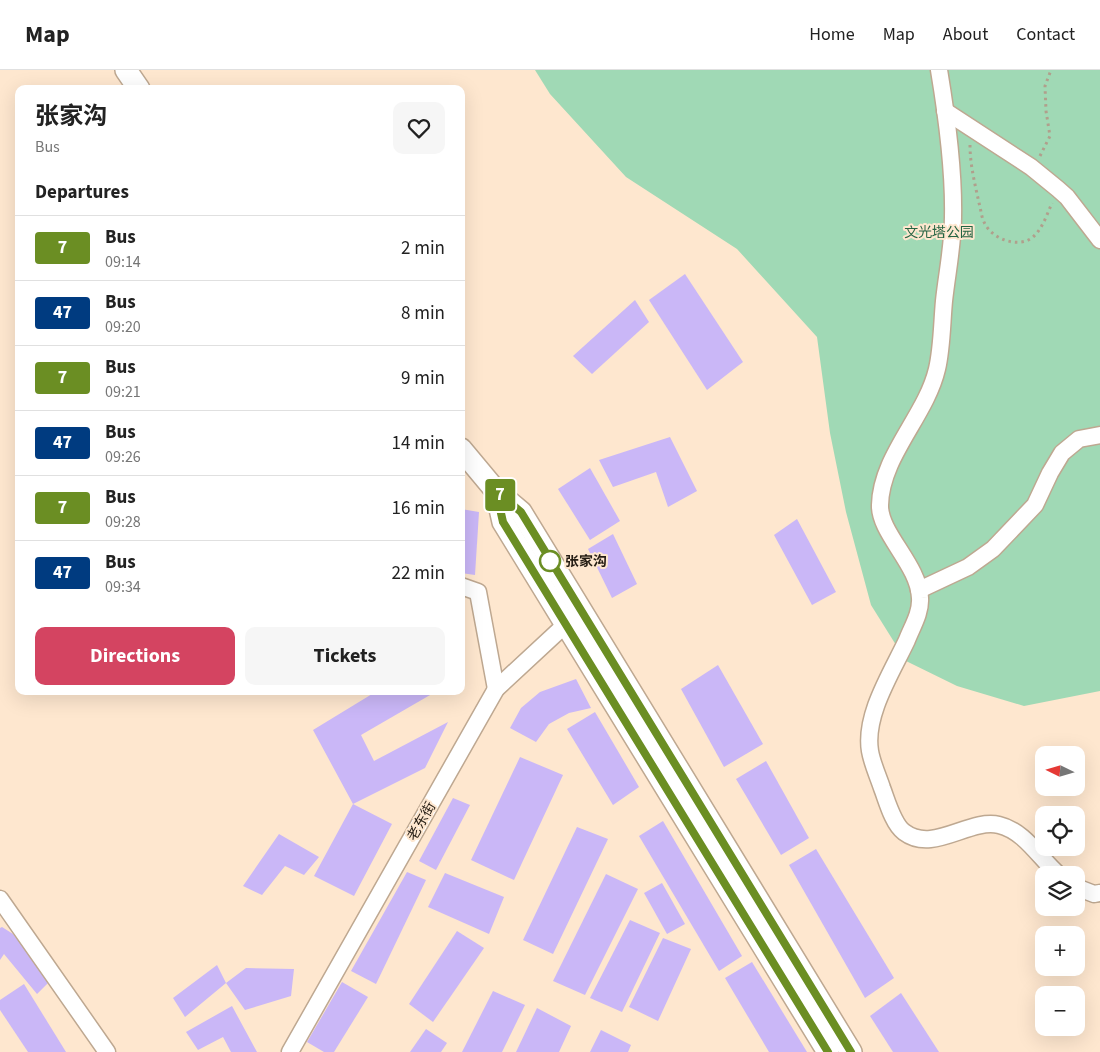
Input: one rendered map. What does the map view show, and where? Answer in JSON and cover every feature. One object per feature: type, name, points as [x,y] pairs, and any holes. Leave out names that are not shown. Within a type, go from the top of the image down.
[{"type":"main road","points":[[126,70],[136,85]]},
{"type":"main road","points":[[465,454],[496,491],[503,522],[574,620],[851,1052]]},
{"type":"main road","points":[[574,620],[828,1052]]},
{"type":"street","points":[[939,70],[951,168],[953,218],[938,368],[929,396],[893,458],[883,484],[880,506],[883,522],[904,554],[917,581],[921,599],[916,619],[879,698],[869,738],[870,753],[891,813],[903,832],[918,838],[936,839],[985,824],[1000,825],[1020,834],[1050,866]]},
{"type":"street","points":[[945,111],[1034,170],[1068,197],[1100,240]]},
{"type":"street","points":[[919,590],[968,567],[993,549],[1035,506],[1050,473],[1062,453],[1079,439],[1100,435]]},
{"type":"street","points":[[465,587],[478,592],[496,689]]},
{"type":"street","name":"老东街","points":[[290,1052],[496,689],[574,620]]},
{"type":"street","points":[[1085,890],[1094,894],[1100,893]]},
{"type":"street","points":[[0,899],[107,1052]]},
{"type":"path","points":[[1034,170],[1050,136],[1045,86],[1051,70]]},
{"type":"path","points":[[974,130],[970,145],[970,162],[984,222],[991,233],[1003,240],[1016,242],[1032,238],[1042,226],[1058,189]]},
{"type":"green space","name":"文光塔公园","points":[[535,70],[1100,70],[1100,691],[1024,706],[957,686],[906,661],[871,605],[846,512],[830,433],[817,337],[737,249],[626,177],[550,94]]},
{"type":"building","points":[[685,274],[743,362],[707,390],[649,300]]},
{"type":"building","points":[[635,300],[649,322],[592,374],[573,356]]},
{"type":"building","points":[[670,437],[697,491],[668,507],[656,472],[613,487],[599,460]]},
{"type":"building","points":[[590,468],[620,521],[590,540],[558,489]]},
{"type":"building","points":[[465,510],[479,512],[475,575],[465,574]]},
{"type":"building","points":[[797,519],[836,592],[812,605],[774,535]]},
{"type":"building","points":[[613,534],[637,584],[612,598],[588,549]]},
{"type":"building","points":[[718,665],[763,744],[724,767],[681,689]]},
{"type":"building","points":[[576,679],[591,708],[569,713],[549,724],[536,742],[510,728],[521,708],[540,692]]},
{"type":"building","points":[[370,695],[430,695],[361,735],[374,761],[448,722],[425,768],[353,804],[313,730]]},
{"type":"building","points":[[595,712],[639,787],[613,805],[567,729]]},
{"type":"building","points":[[520,757],[563,775],[514,880],[471,860]]},
{"type":"building","points":[[766,761],[809,838],[781,855],[736,779]]},
{"type":"building","points":[[453,798],[470,805],[436,870],[419,861]]},
{"type":"building","points":[[353,804],[392,824],[354,896],[314,876]]},
{"type":"building","points":[[663,821],[742,956],[719,971],[639,836]]},
{"type":"building","points":[[577,827],[608,839],[553,954],[523,940]]},
{"type":"building","points":[[279,834],[319,857],[304,875],[285,866],[262,895],[243,886]]},
{"type":"building","points":[[816,849],[894,978],[865,998],[789,865]]},
{"type":"building","points":[[407,872],[426,880],[376,984],[351,971]]},
{"type":"building","points":[[445,873],[504,897],[489,934],[428,907]]},
{"type":"building","points":[[606,874],[638,889],[585,995],[553,981]]},
{"type":"building","points":[[662,883],[685,924],[667,934],[644,893]]},
{"type":"building","points":[[630,920],[660,933],[622,1012],[590,998]]},
{"type":"building","points":[[2,927],[13,934],[51,980],[37,994],[4,954],[0,960],[0,928]]},
{"type":"building","points":[[457,931],[484,948],[433,1022],[409,1004]]},
{"type":"building","points":[[663,938],[691,949],[658,1021],[629,1007]]},
{"type":"building","points":[[752,962],[807,1052],[769,1052],[725,978]]},
{"type":"building","points":[[217,965],[226,983],[185,1017],[173,998]]},
{"type":"building","points":[[246,968],[294,969],[291,996],[245,1010],[226,983]]},
{"type":"building","points":[[342,982],[368,997],[334,1052],[324,1052],[307,1042]]},
{"type":"building","points":[[24,984],[66,1052],[28,1052],[0,1010],[0,1000]]},
{"type":"building","points":[[493,991],[525,1005],[502,1052],[462,1052]]},
{"type":"building","points":[[901,993],[939,1052],[893,1052],[870,1016]]},
{"type":"building","points":[[232,1006],[257,1052],[231,1052],[223,1037],[198,1050],[186,1032]]},
{"type":"building","points":[[537,1008],[571,1026],[559,1052],[516,1052]]},
{"type":"building","points":[[426,1029],[447,1043],[441,1052],[410,1052]]},
{"type":"building","points":[[601,1030],[631,1045],[628,1052],[590,1052]]},
{"type":"bus line","name":"7","points":[[828,1052],[503,522],[496,491],[521,512],[851,1052]]},
{"type":"place","name":"张家沟","points":[[550,561]]}]
